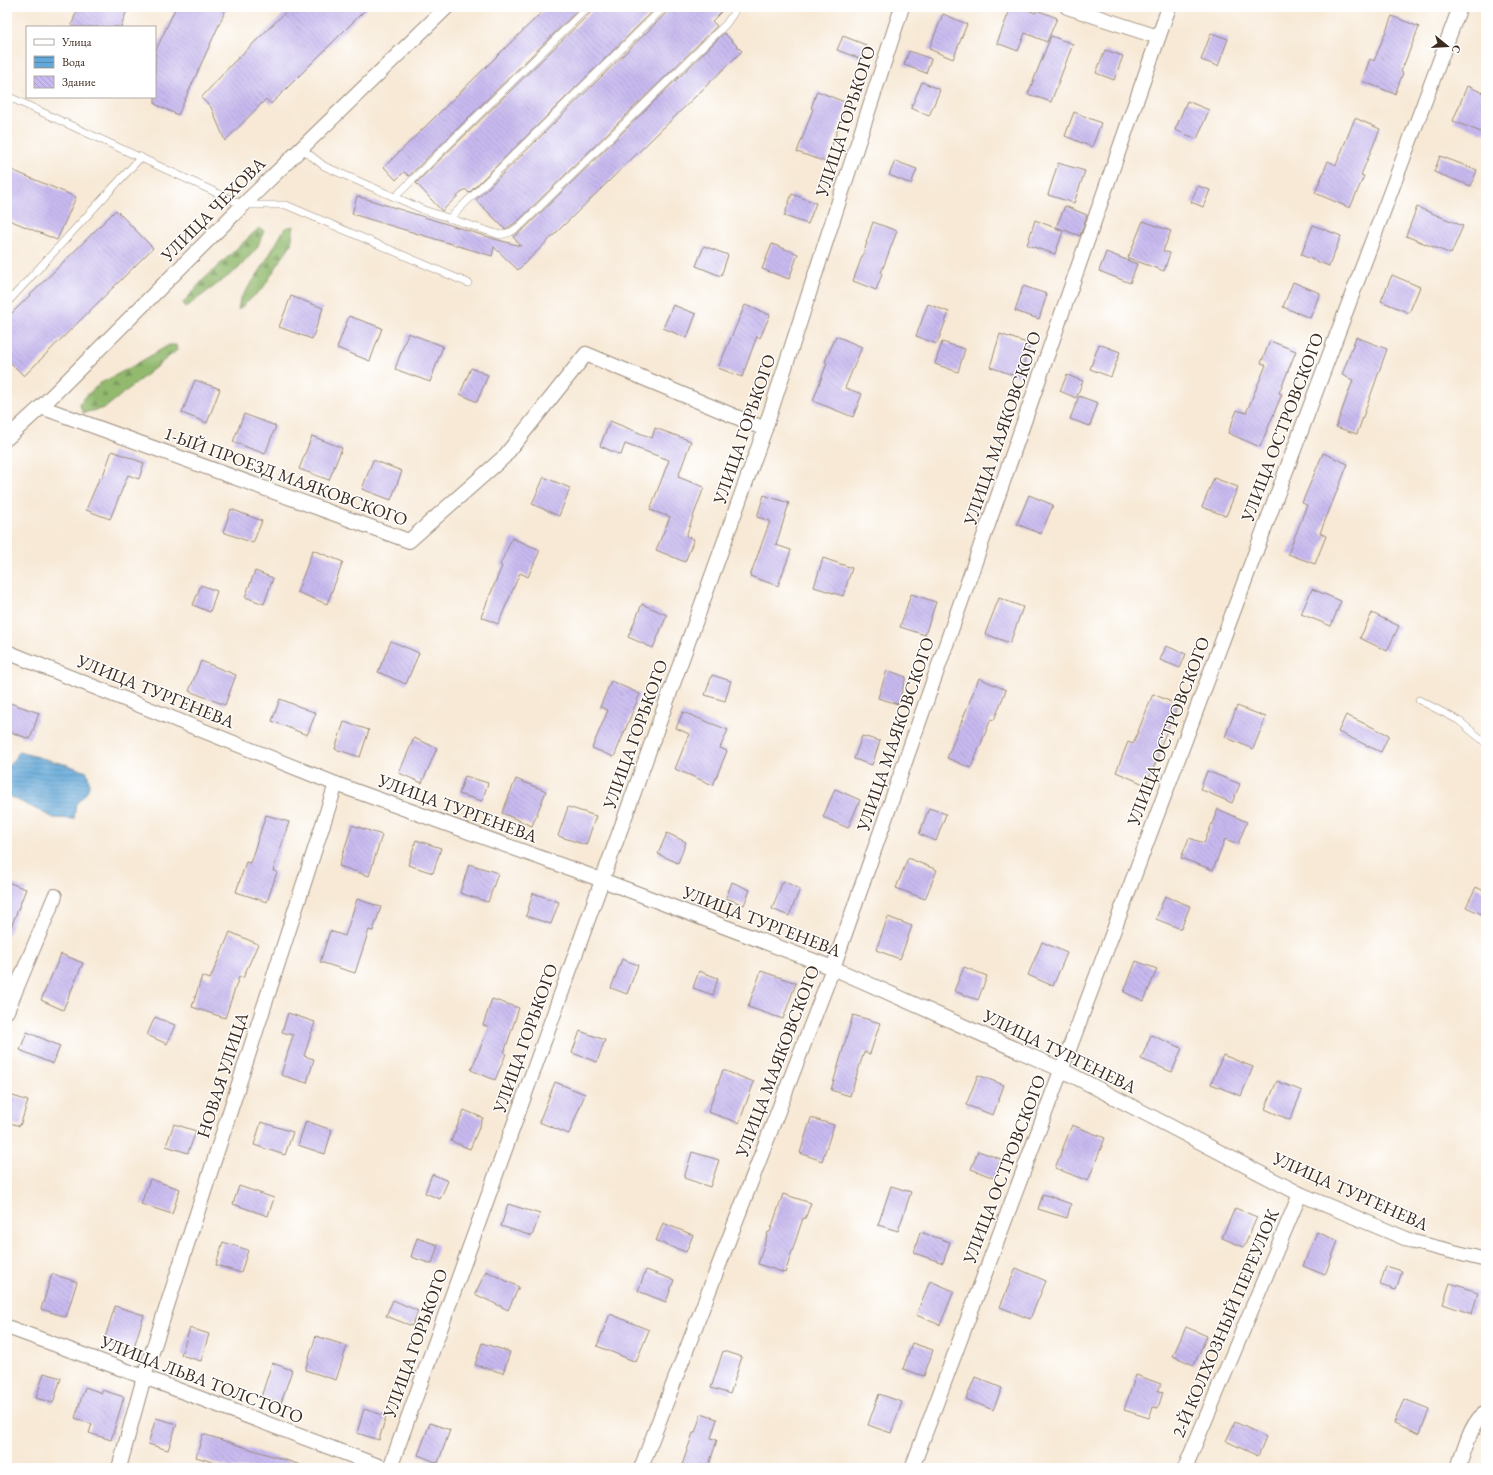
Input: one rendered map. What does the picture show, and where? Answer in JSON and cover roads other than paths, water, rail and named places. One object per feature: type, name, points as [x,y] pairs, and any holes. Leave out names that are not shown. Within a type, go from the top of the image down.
[{"type":"street","name":"УЛИЦА ЧЕХОВА","points":[[7,438],[41,407],[243,205],[447,7]]},
{"type":"street","name":"УЛИЦА ГОРЬКОГО","points":[[390,1468],[765,429],[902,7]]},
{"type":"street","points":[[1068,7],[1158,37]]},
{"type":"street","name":"УЛИЦА МАЯКОВСКОГО","points":[[641,1468],[833,968],[1169,7]]},
{"type":"street","name":"УЛИЦА ОСТРОВСКОГО","points":[[912,1468],[1460,7]]},
{"type":"street","name":"1-ЫЙ ПРОЕЗД МАЯКОВСКОГО","points":[[41,407],[410,541],[504,457],[586,354],[765,429]]},
{"type":"street","name":"УЛИЦА ТУРГЕНЕВА","points":[[7,652],[336,784],[602,880],[833,968],[1062,1070],[1300,1194],[1414,1242],[1486,1260]]},
{"type":"street","name":"НОВАЯ УЛИЦА","points":[[119,1468],[144,1377],[336,784]]},
{"type":"street","points":[[7,1011],[56,896]]},
{"type":"street","name":"2-Й КОЛХОЗНЫЙ ПЕРЕУЛОК","points":[[1185,1468],[1300,1194]]},
{"type":"street","name":"УЛИЦА ЛЬВА ТОЛСТОГО","points":[[7,1327],[384,1468]]},
{"type":"street","points":[[1458,1468],[1471,1431],[1482,1414],[1486,1413]]},
{"type":"lane","points":[[395,197],[588,7]]},
{"type":"lane","points":[[449,218],[664,7]]},
{"type":"lane","points":[[301,148],[324,166],[424,210],[500,235],[511,232],[521,225],[726,24],[736,7]]},
{"type":"lane","points":[[7,96],[243,205],[286,205],[468,284]]},
{"type":"lane","points":[[7,303],[141,157]]},
{"type":"lane","points":[[1419,700],[1458,720],[1486,743]]},
{"type":"water","points":[[19,752],[68,765],[87,772],[89,782],[88,790],[76,804],[74,819],[54,818],[7,795],[7,768]]}]
